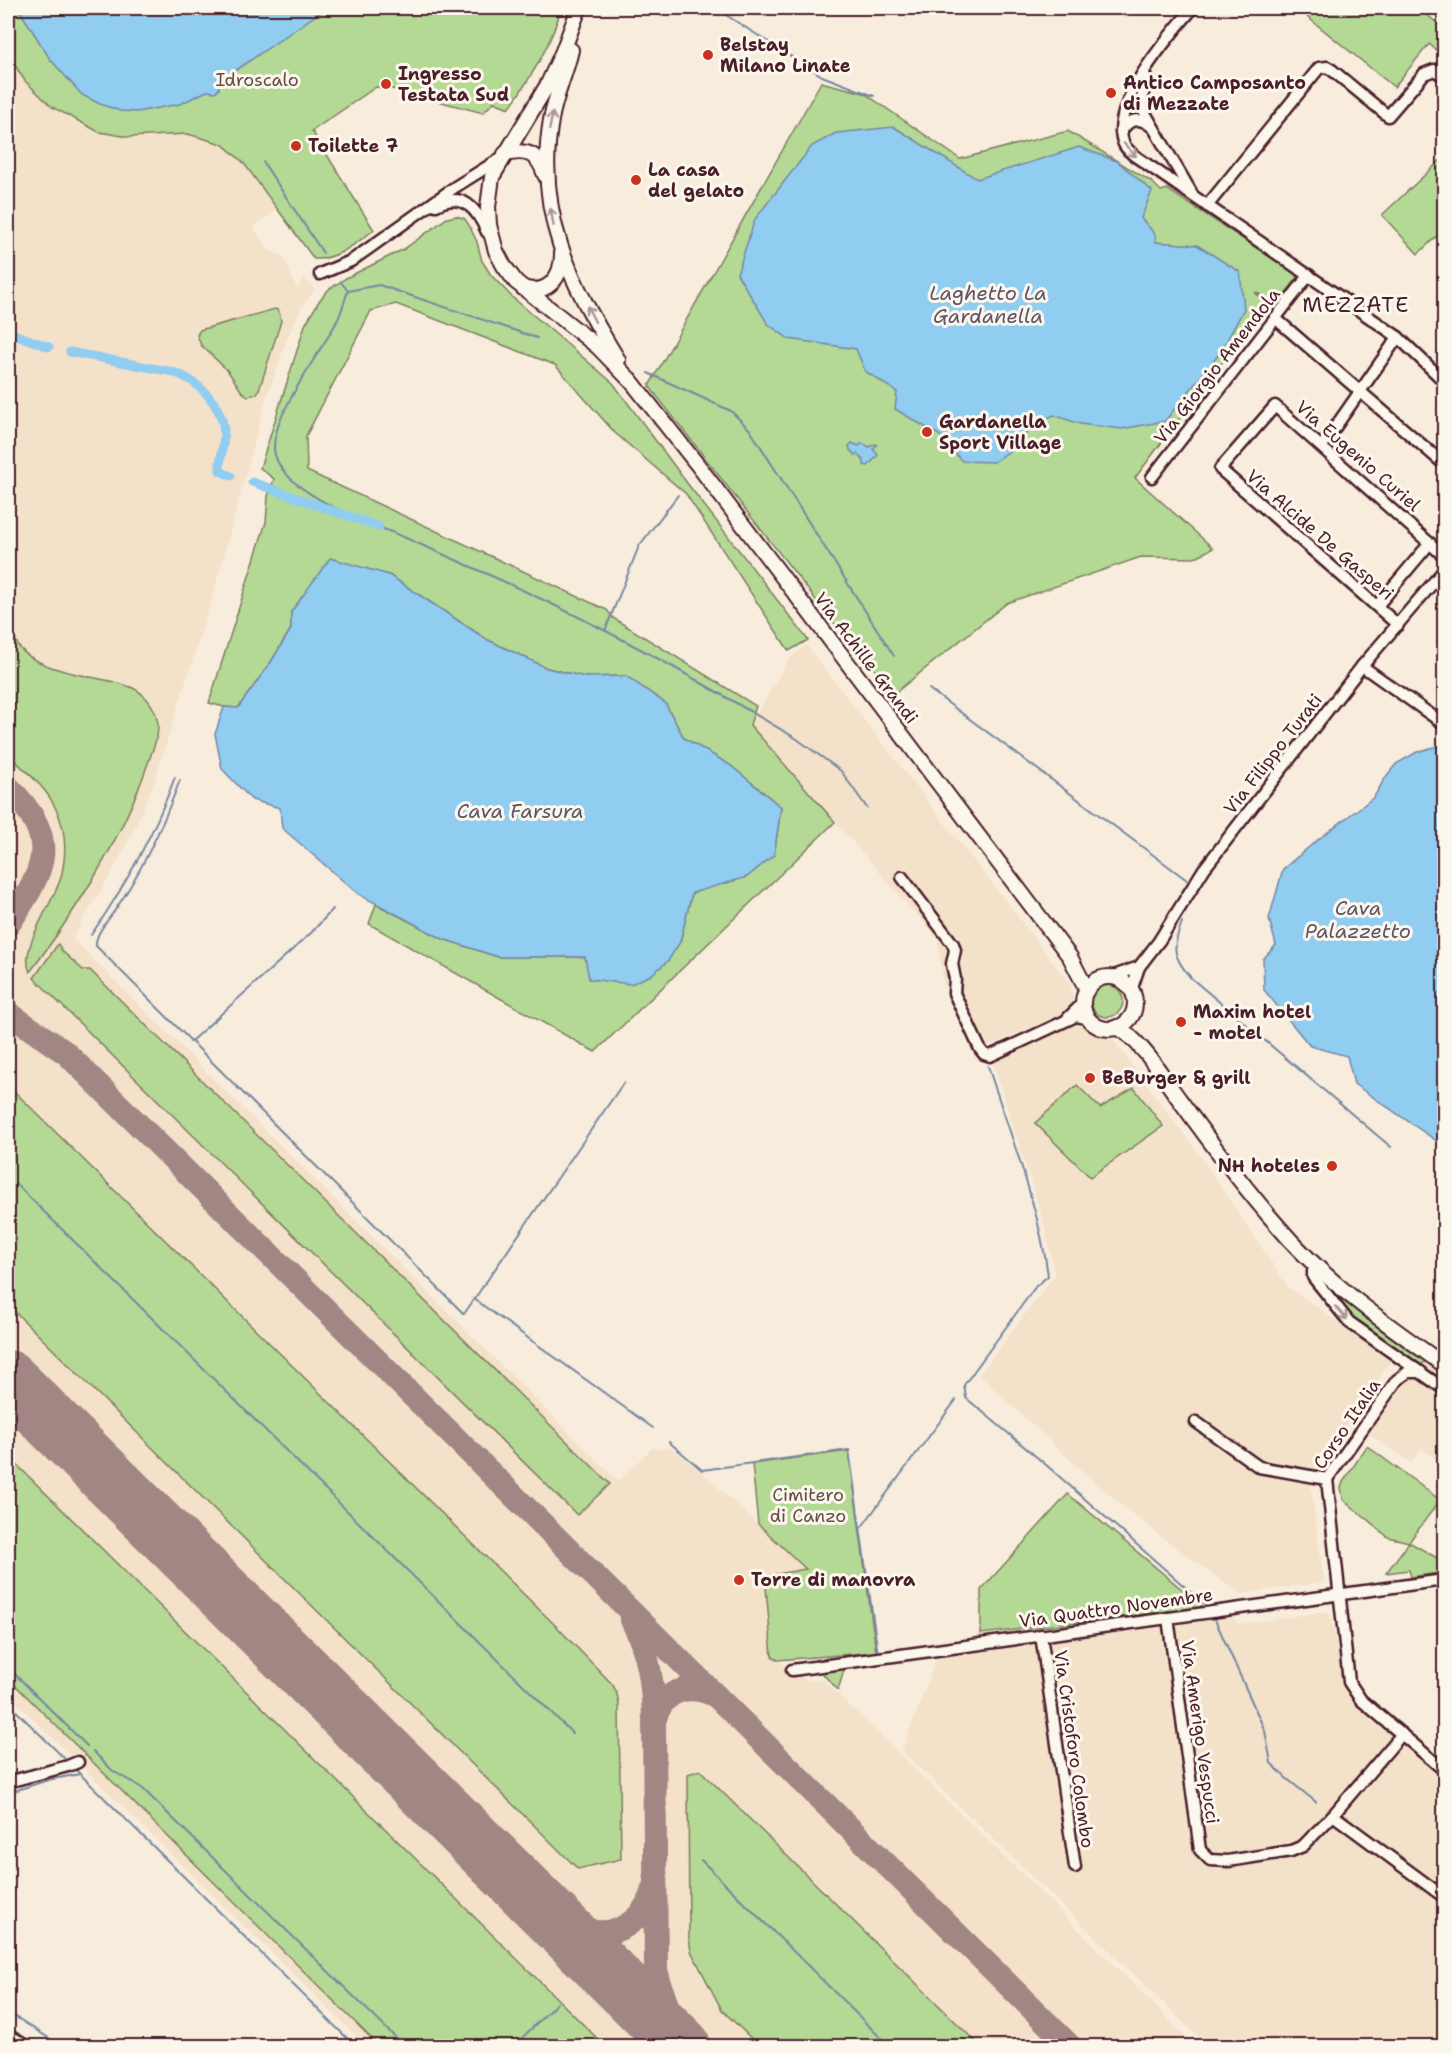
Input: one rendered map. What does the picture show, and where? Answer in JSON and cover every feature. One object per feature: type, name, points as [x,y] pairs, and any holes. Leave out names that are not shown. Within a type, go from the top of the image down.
[{"type":"main road","name":"Via Achille Grandi","points":[[580,8],[548,84],[495,170],[488,197],[489,225],[496,251],[510,274],[523,288],[598,347],[632,382],[700,468],[1070,957],[1087,972],[1124,982],[1131,991]]},
{"type":"main road","points":[[546,180],[551,117],[569,58],[580,8]]},
{"type":"main road","points":[[504,155],[519,152],[531,154],[542,165],[546,180]]},
{"type":"main road","name":"Via Achille Grandi","points":[[546,180],[555,232],[562,254],[597,326],[632,382]]},
{"type":"main road","points":[[523,288],[540,290],[552,284],[562,266],[562,254]]},
{"type":"main road","name":"Via Achille Grandi","points":[[1070,957],[1085,997],[1088,1018]]},
{"type":"main road","points":[[1085,997],[1105,978]]},
{"type":"main road","points":[[1117,1028],[1129,1019],[1134,1006],[1131,991]]},
{"type":"main road","points":[[1088,1018],[1101,1028],[1117,1028],[1136,1041]]},
{"type":"main road","points":[[1129,1019],[1136,1041],[1275,1223],[1351,1297],[1440,1361]]},
{"type":"street","points":[[1193,8],[1163,42],[1129,98],[1123,113],[1121,132],[1123,142],[1130,151],[1197,199],[1398,337],[1444,381]]},
{"type":"street","points":[[1152,60],[1143,85],[1144,114],[1184,182],[1197,199]]},
{"type":"street","points":[[1207,206],[1319,68],[1327,67],[1332,70],[1388,116],[1424,74],[1434,70],[1444,76]]},
{"type":"street","points":[[1121,132],[1126,124],[1133,120],[1143,121],[1151,126]]},
{"type":"street","points":[[320,274],[351,261],[504,155]]},
{"type":"street","points":[[409,219],[443,201],[462,201],[480,214],[496,251]]},
{"type":"street","name":"Via Giorgio Amendola","points":[[1152,477],[1309,276]]},
{"type":"street","points":[[1275,318],[1444,464]]},
{"type":"street","points":[[1322,446],[1398,337]]},
{"type":"street","name":"Via Eugenio Curiel","points":[[1220,470],[1275,406],[1444,556]]},
{"type":"street","name":"Via Alcide De Gasperi","points":[[1220,470],[1398,624]]},
{"type":"street","points":[[1377,606],[1430,543]]},
{"type":"street","name":"Via Filippo Turati","points":[[1131,991],[1139,967],[1159,941],[1204,869],[1362,666],[1444,570]]},
{"type":"street","points":[[1362,666],[1444,724]]},
{"type":"street","points":[[902,877],[953,944],[955,950],[952,964],[955,979],[954,993],[984,1054],[990,1056],[1067,1019],[1076,1016],[1088,1018]]},
{"type":"street","points":[[1105,978],[1139,967]]},
{"type":"street","points":[[1067,1019],[1085,997]]},
{"type":"street","points":[[1317,1266],[1313,1271],[1313,1277],[1349,1322],[1444,1389]]},
{"type":"street","name":"Corso Italia","points":[[1398,1356],[1400,1370],[1397,1380],[1327,1479],[1338,1594],[1349,1682],[1361,1700],[1444,1770]]},
{"type":"street","points":[[1422,1373],[1440,1361]]},
{"type":"street","name":"Corso Italia","points":[[1397,1380],[1408,1372],[1422,1373]]},
{"type":"street","points":[[1196,1422],[1259,1467],[1327,1479]]},
{"type":"street","name":"Via Quattro Novembre","points":[[792,1670],[1444,1580]]},
{"type":"street","name":"Via Amerigo Vespucci","points":[[1168,1618],[1200,1850],[1206,1857],[1215,1861],[1292,1851],[1303,1846],[1333,1815]]},
{"type":"street","name":"Via Cristoforo Colombo","points":[[1041,1635],[1075,1867]]},
{"type":"street","points":[[1402,1734],[1333,1815],[1444,1897]]},
{"type":"street","points":[[8,1782],[78,1762]]},
{"type":"street","points":[[8,2036],[25,2046]]},
{"type":"shaded area","points":[[8,54],[25,81],[158,136],[188,134],[222,144],[243,162],[278,209],[253,227],[270,251],[283,256],[297,289],[305,278],[315,290],[302,306],[286,342],[267,396],[213,595],[155,780],[113,871],[72,938],[618,1481],[653,1447],[659,1450],[666,1447],[673,1449],[807,1570],[765,1575],[772,1656],[808,1681],[822,1679],[1195,2046],[366,2046],[8,1694]]},
{"type":"shaded area","points":[[806,645],[1070,984],[1074,1005],[1066,1012],[986,1047],[971,1041],[943,983],[938,939],[750,725],[788,660]]},
{"type":"shaded area","points":[[1072,1020],[1084,1022],[1097,1033],[1109,1034],[1198,1153],[1288,1287],[1345,1327],[1351,1328],[1389,1358],[1390,1362],[1313,1473],[1311,1486],[1324,1582],[1240,1594],[1160,1536],[1097,1485],[979,1375],[1055,1275],[1046,1230],[993,1063],[995,1058]]},
{"type":"shaded area","points":[[1420,1350],[1444,1376],[1444,1465],[1421,1448],[1411,1463],[1364,1430]]},
{"type":"shaded area","points":[[1329,1611],[1346,1686],[1444,1775],[1444,2046],[1208,2046],[902,1751],[937,1657],[1234,1617],[1238,1624]]},
{"type":"green space","name":"Idroscalo","points":[[8,8],[561,8],[540,60],[509,108],[494,102],[483,113],[392,89],[376,87],[312,131],[374,230],[338,254],[314,259],[243,162],[222,144],[188,134],[129,137],[99,132],[52,107],[25,81],[8,54]]},
{"type":"green space","points":[[1302,8],[1419,8],[1444,29],[1444,39],[1436,50],[1429,44],[1394,87],[1300,11]]},
{"type":"green space","name":"Gardanella Sport Village","points":[[821,82],[864,93],[960,159],[1068,131],[1152,182],[1161,191],[1167,189],[1299,276],[1277,304],[1255,292],[1266,304],[1135,478],[1213,548],[1194,558],[1141,557],[1007,603],[895,693],[830,618],[649,386]]},
{"type":"green space","points":[[1444,157],[1444,229],[1418,254],[1382,215]]},
{"type":"green space","points":[[456,216],[465,219],[470,227],[482,261],[491,275],[512,297],[613,383],[808,640],[789,651],[686,494],[615,433],[555,365],[396,304],[371,311],[306,436],[307,471],[607,610],[613,618],[756,706],[750,725],[835,822],[595,1052],[369,924],[376,904],[443,939],[498,957],[585,957],[680,942],[692,893],[718,884],[774,855],[781,807],[730,765],[684,738],[665,703],[626,676],[585,677],[547,668],[486,639],[389,575],[291,612],[291,629],[238,708],[209,703],[266,522],[268,496],[274,479],[260,468],[305,325],[328,290],[346,278],[404,249],[447,218]]},
{"type":"green space","points":[[275,309],[279,311],[281,321],[257,394],[248,396],[242,392],[228,371],[201,345],[197,335],[200,330]]},
{"type":"green space","points":[[8,611],[14,637],[25,653],[35,660],[60,670],[136,689],[152,705],[158,727],[154,747],[136,794],[111,848],[81,899],[30,972],[29,950],[61,877],[64,840],[58,813],[50,798],[8,754]]},
{"type":"green space","points":[[58,944],[62,951],[83,970],[90,970],[610,1484],[577,1515],[34,978]]},
{"type":"green space","points":[[1107,985],[1118,990],[1123,1001],[1118,1012],[1107,1017],[1096,1012],[1091,1001],[1096,990]]},
{"type":"green space","points":[[1077,1085],[1100,1108],[1134,1088],[1163,1126],[1090,1177],[1035,1123]]},
{"type":"green space","points":[[8,1087],[558,1628],[613,1685],[619,1704],[621,1859],[578,1869],[8,1305]]},
{"type":"green space","points":[[1324,1280],[1426,1360],[1421,1366],[1349,1314],[1320,1284]]},
{"type":"green space","points":[[1367,1446],[1440,1500],[1409,1542],[1388,1537],[1343,1499],[1341,1488],[1343,1482]]},
{"type":"green space","name":"Cimitero di Canzo","points":[[849,1451],[876,1652],[778,1660],[772,1656],[765,1576],[806,1569],[758,1524],[752,1464]]},
{"type":"green space","points":[[8,1456],[605,2046],[379,2046],[8,1678]]},
{"type":"green space","points":[[1068,1494],[1203,1607],[981,1634],[981,1590]]},
{"type":"green space","points":[[1409,1542],[1444,1562],[1444,1572],[1411,1577],[1409,1570],[1386,1573]]},
{"type":"green space","points":[[845,1667],[838,1690],[820,1671]]},
{"type":"green space","points":[[700,1770],[980,2046],[759,2046],[722,2010],[691,1951],[689,1938],[688,1774]]},
{"type":"water","name":"Idroscalo","points":[[18,8],[326,8],[219,82],[219,89],[215,92],[207,91],[180,104],[137,112],[120,111],[82,95],[50,59]]},
{"type":"water","name":"Laghetto La Gardanella","points":[[894,127],[977,179],[1079,147],[1117,161],[1152,191],[1141,218],[1155,234],[1156,242],[1197,245],[1240,272],[1244,309],[1220,353],[1165,421],[1122,429],[1080,424],[1054,415],[1033,424],[1018,445],[994,462],[962,461],[939,435],[895,409],[897,392],[865,371],[856,349],[789,339],[768,324],[737,274],[755,219],[812,146],[836,133]]},
{"type":"water","points":[[852,443],[859,446],[862,443],[869,447],[876,444],[873,449],[878,455],[868,466],[864,465],[864,461],[850,450],[849,446]]},
{"type":"water","name":"Cava Farsura","points":[[330,558],[389,575],[486,639],[547,668],[585,677],[626,676],[665,703],[684,738],[730,765],[781,807],[774,855],[747,877],[692,893],[680,942],[668,961],[651,975],[631,984],[589,979],[585,957],[498,957],[443,939],[358,894],[282,828],[280,808],[252,800],[222,769],[215,734],[224,707],[238,708],[271,662],[291,629],[291,612]]},
{"type":"water","name":"Cava Palazzetto","points":[[1437,746],[1444,748],[1444,1146],[1354,1084],[1347,1056],[1310,1046],[1264,990],[1263,959],[1276,945],[1269,919],[1283,869],[1374,797],[1396,764],[1417,752]]},
{"type":"waterway","points":[[715,8],[822,76],[874,96]]},
{"type":"waterway","points":[[263,162],[323,253]]},
{"type":"waterway","points":[[341,282],[348,291]]},
{"type":"waterway","points":[[348,291],[379,285],[537,338]]},
{"type":"waterway","points":[[348,291],[337,321],[287,406],[274,441],[275,455],[282,469],[294,482],[310,494],[348,514],[543,600],[692,677],[797,739],[841,771],[867,808]]},
{"type":"waterway","points":[[8,332],[49,347]]},
{"type":"waterway","points":[[70,352],[173,372],[192,381],[208,396],[220,414],[224,434],[220,471],[231,476]]},
{"type":"waterway","points":[[648,373],[731,411],[750,430],[894,656]]},
{"type":"waterway","points":[[252,482],[379,527]]},
{"type":"waterway","points":[[605,631],[639,546],[678,495]]},
{"type":"waterway","points":[[929,689],[1187,880]]},
{"type":"waterway","points":[[91,935],[138,859],[175,777]]},
{"type":"waterway","points":[[180,780],[143,863],[100,932],[96,946],[464,1314],[624,1082]]},
{"type":"waterway","points":[[190,1042],[311,933],[333,909]]},
{"type":"waterway","points":[[1182,922],[1175,945],[1180,964],[1191,978],[1391,1147]]},
{"type":"waterway","points":[[988,1066],[1031,1197],[1048,1276],[1036,1286],[964,1385],[966,1398],[1209,1608]]},
{"type":"waterway","points":[[16,1184],[572,1733]]},
{"type":"waterway","points":[[474,1299],[653,1428]]},
{"type":"waterway","points":[[861,1528],[956,1400]]},
{"type":"waterway","points":[[669,1442],[702,1470],[849,1450],[878,1654]]},
{"type":"waterway","points":[[1213,1615],[1265,1731],[1271,1763],[1316,1802]]},
{"type":"waterway","points":[[8,1667],[87,1746]]},
{"type":"waterway","points":[[8,1703],[64,1758]]},
{"type":"waterway","points":[[93,1751],[113,1771],[142,1788],[404,2046]]},
{"type":"waterway","points":[[77,1771],[355,2046]]},
{"type":"waterway","points":[[8,1793],[48,1780],[80,1774]]},
{"type":"waterway","points":[[701,1860],[889,2046]]},
{"type":"waterway","points":[[514,2046],[557,2003]]},
{"type":"waterway","points":[[8,2012],[61,2046]]},
{"type":"taxiway","points":[[8,787],[36,823],[42,855],[31,887],[8,925]]},
{"type":"taxiway","points":[[8,1013],[66,1053],[1070,2046]]},
{"type":"taxiway","points":[[632,1620],[649,1668],[654,1720]]},
{"type":"taxiway","points":[[687,2046],[668,2010],[656,1970],[654,1722],[663,1702],[678,1692],[696,1690],[716,1696]]},
{"type":"taxiway","points":[[545,1911],[567,1923],[589,1931],[612,1931],[638,1917],[646,1906],[653,1889]]},
{"type":"runway","points":[[8,1379],[682,2046]]},
{"type":"place","name":"Belstay Milano Linate","points":[[708,55]]},
{"type":"place","name":"Ingresso Testata Sud","points":[[386,84]]},
{"type":"place","name":"Antico Camposanto di Mezzate","points":[[1111,93]]},
{"type":"place","name":"Toilette 7","points":[[296,146]]},
{"type":"place","name":"La casa del gelato","points":[[636,180]]},
{"type":"place","name":"Gardanella Sport Village","points":[[927,432]]},
{"type":"place","name":"Maxim hotel - motel","points":[[1181,1022]]},
{"type":"place","name":"BeBurger & grill","points":[[1090,1078]]},
{"type":"place","name":"NH hoteles","points":[[1332,1166]]},
{"type":"place","name":"Torre di manovra","points":[[739,1580]]},
{"type":"district","name":"MEZZATE","points":[[1356,305]]}]
